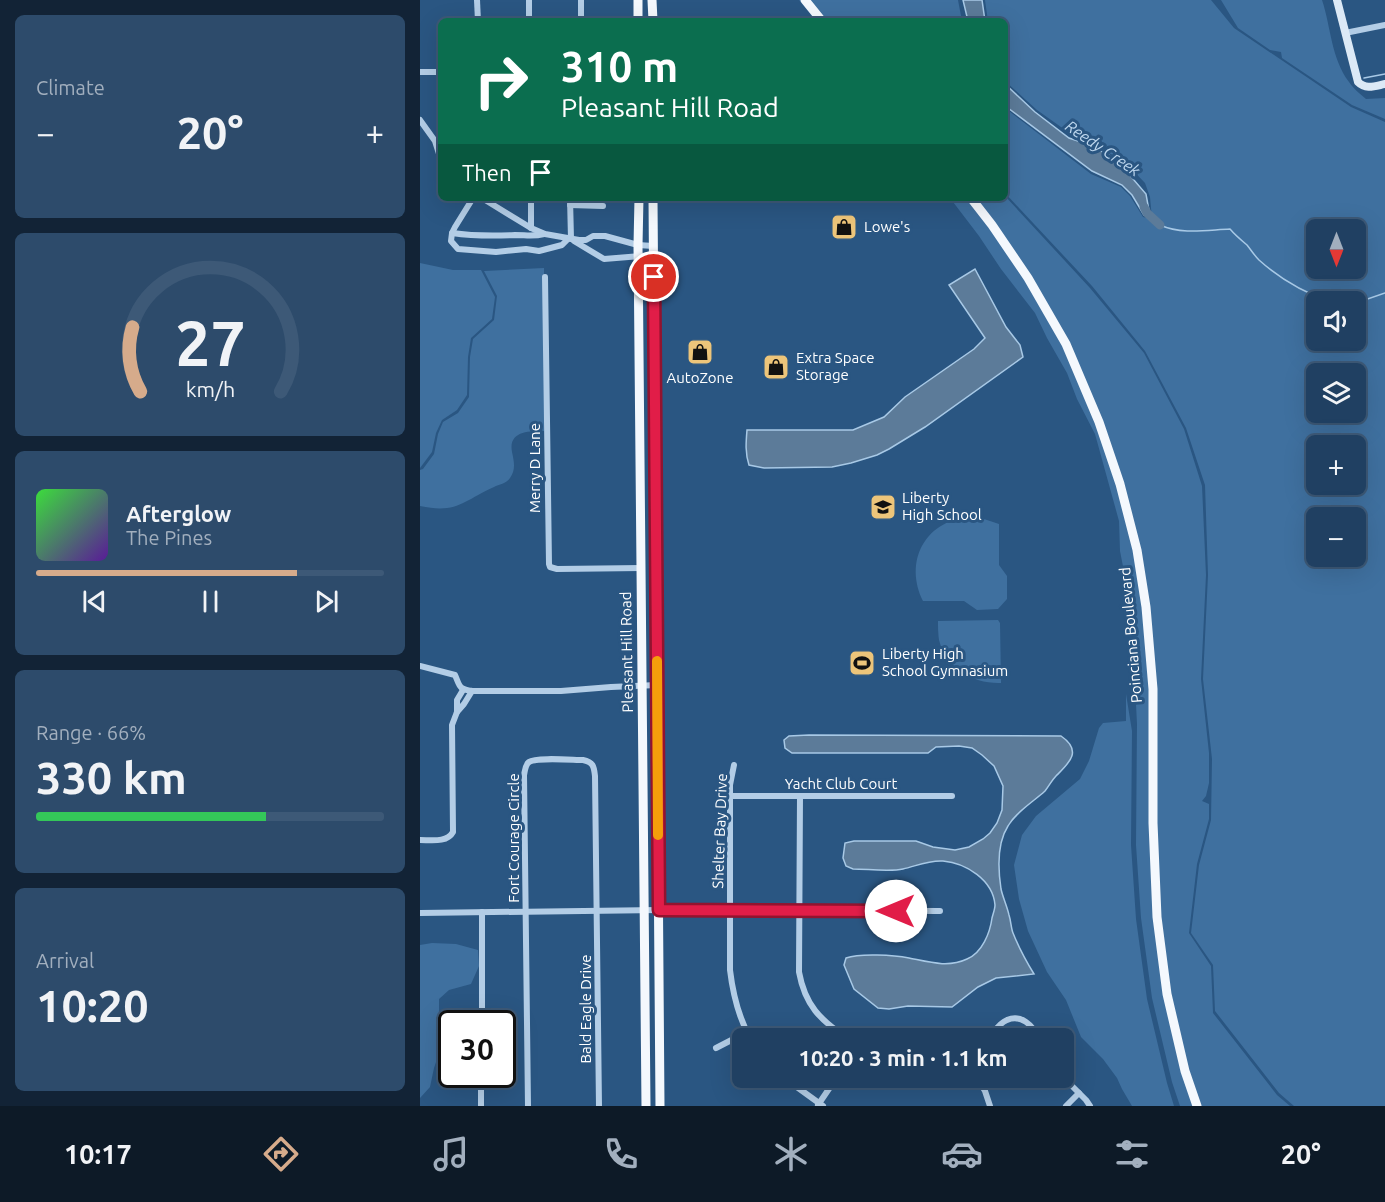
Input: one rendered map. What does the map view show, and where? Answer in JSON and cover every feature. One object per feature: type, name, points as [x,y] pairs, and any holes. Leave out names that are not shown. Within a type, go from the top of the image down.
[{"type":"main road","points":[[638,0],[638,18]]},
{"type":"main road","points":[[652,0],[652,18]]},
{"type":"main road","points":[[805,0],[820,18]]},
{"type":"main road","name":"Pleasant Hill Road","points":[[639,201],[646,1106]]},
{"type":"main road","name":"Pleasant Hill Road","points":[[653,201],[660,1106]]},
{"type":"main road","name":"Poinciana Boulevard","points":[[973,201],[1028,278],[1066,344],[1100,422],[1120,484],[1137,550],[1146,607],[1153,689],[1153,823],[1157,917],[1167,994],[1185,1071],[1197,1106]]},
{"type":"main road","points":[[642,568],[656,593]]},
{"type":"street","points":[[477,0],[478,18]]},
{"type":"street","points":[[529,0],[530,18]]},
{"type":"street","points":[[581,0],[581,18]]},
{"type":"street","points":[[1337,0],[1357,80],[1361,85],[1370,87],[1385,84]]},
{"type":"street","points":[[1345,33],[1385,25]]},
{"type":"street","points":[[420,72],[438,72]]},
{"type":"street","points":[[420,120],[435,141],[438,150]]},
{"type":"street","points":[[435,141],[438,138]]},
{"type":"street","points":[[471,201],[452,233],[452,242],[458,249],[496,252],[526,249],[539,251],[562,245],[570,239]]},
{"type":"street","points":[[487,201],[544,234],[586,240],[597,236],[613,237],[653,250]]},
{"type":"street","points":[[531,201],[531,228]]},
{"type":"street","points":[[570,239],[570,202],[603,206]]},
{"type":"street","points":[[452,233],[534,237],[544,234]]},
{"type":"street","points":[[593,252],[592,244],[597,236]]},
{"type":"street","points":[[570,239],[604,259],[639,257],[653,250]]},
{"type":"street","name":"Merry D Lane","points":[[545,277],[549,564],[550,567],[557,569],[642,568]]},
{"type":"street","points":[[420,666],[455,675],[459,686],[464,690],[472,691],[561,691],[657,685]]},
{"type":"street","points":[[457,712],[457,700],[464,690]]},
{"type":"street","points":[[420,840],[447,839],[453,832],[452,725],[457,712],[472,691]]},
{"type":"street","name":"Fort Courage Circle","points":[[525,912],[524,775],[525,767],[537,760],[583,760],[590,761],[594,766],[597,911]]},
{"type":"street","name":"Shelter Bay Drive","points":[[734,765],[730,785],[730,970],[732,992],[745,1028]]},
{"type":"street","name":"Yacht Club Court","points":[[730,796],[952,796]]},
{"type":"street","points":[[800,796],[799,972],[805,996],[812,1008],[834,1028]]},
{"type":"street","name":"Bald Eagle Drive","points":[[597,911],[598,1106]]},
{"type":"street","points":[[420,912],[940,911]]},
{"type":"street","points":[[482,912],[482,1010]]},
{"type":"street","points":[[525,912],[528,1106]]},
{"type":"street","points":[[997,1028],[1006,1021],[1020,1019],[1033,1028]]},
{"type":"street","points":[[716,1048],[732,1042]]},
{"type":"street","points":[[481,1106],[482,1088]]},
{"type":"street","points":[[798,1088],[820,1105],[830,1088]]},
{"type":"street","points":[[983,1088],[990,1106]]},
{"type":"street","points":[[1074,1088],[1090,1106]]},
{"type":"street","points":[[1066,1106],[1079,1093]]},
{"type":"shaded area","points":[[799,0],[958,0],[961,18],[814,18]]},
{"type":"shaded area","points":[[963,0],[982,0],[985,18],[967,18]]},
{"type":"shaded area","points":[[985,0],[1211,0],[1234,28],[1351,107],[1385,122],[1385,1106],[1294,1106],[1279,1093],[1215,1011],[1213,965],[1191,933],[1199,865],[1211,820],[1212,759],[1203,679],[1208,575],[1205,485],[1186,428],[1145,351],[1092,286],[1008,196],[1008,110],[1091,174],[1121,187],[1130,196],[1143,217],[1152,219],[1150,197],[1145,183],[1124,161],[1061,127],[1037,110],[1008,84],[1008,18],[988,18]]},
{"type":"shaded area","points":[[1221,0],[1322,0],[1335,53],[1343,73],[1352,86],[1366,99],[1385,98],[1385,119],[1352,105],[1282,58],[1281,52],[1270,50],[1238,28]]},
{"type":"shaded area","points":[[1008,87],[1035,112],[1069,138],[1090,145],[1116,159],[1146,194],[1150,216],[1144,215],[1132,195],[1122,185],[1092,171],[1008,108]]},
{"type":"shaded area","points":[[1008,199],[1090,288],[1144,353],[1184,429],[1202,486],[1206,575],[1201,679],[1209,753],[1209,783],[1206,796],[1202,801],[1209,804],[1209,819],[1197,864],[1189,933],[1211,966],[1213,1013],[1277,1095],[1290,1106],[1180,1106],[1152,998],[1141,918],[1136,845],[1137,724],[1132,625],[1135,603],[1127,587],[1120,551],[1119,521],[1095,434],[1067,373],[1035,313],[952,201]]},
{"type":"shaded area","points":[[420,263],[453,270],[481,270],[495,297],[492,319],[471,338],[467,395],[457,410],[442,420],[436,433],[432,452],[420,468]]},
{"type":"shaded area","points":[[544,268],[544,431],[521,434],[513,440],[514,468],[507,482],[452,507],[420,506],[420,470],[434,454],[443,422],[458,413],[469,397],[473,339],[494,320],[497,296],[484,271]]},
{"type":"shaded area","points":[[975,269],[1006,327],[1020,345],[1023,357],[925,427],[877,455],[832,467],[764,468],[749,465],[746,452],[747,430],[853,430],[884,417],[905,397],[974,349],[985,338],[949,285]]},
{"type":"shaded area","points":[[978,517],[999,524],[999,565],[1007,576],[1007,599],[998,609],[977,610],[964,601],[923,601],[918,586],[917,559],[929,535],[953,520]]},
{"type":"shaded area","points":[[998,620],[1000,623],[1001,683],[980,681],[954,666],[939,640],[938,621]]},
{"type":"shaded area","points":[[1126,694],[1132,731],[1131,845],[1136,919],[1147,999],[1174,1106],[1132,1106],[1117,1078],[1103,1059],[1081,1037],[1066,1000],[1047,972],[1028,931],[1019,899],[1014,865],[1022,835],[1036,816],[1080,779],[1089,761],[1099,728],[1103,723],[1126,721]]},
{"type":"shaded area","points":[[789,736],[1061,736],[1068,741],[1073,752],[1069,762],[1045,791],[1011,821],[1004,833],[1000,848],[999,873],[1013,933],[1034,974],[996,978],[978,987],[952,1007],[878,1008],[854,989],[844,965],[846,958],[860,955],[886,955],[946,964],[960,962],[972,956],[987,936],[995,905],[993,896],[984,881],[961,865],[938,861],[898,870],[853,869],[846,866],[843,858],[845,843],[916,841],[933,847],[955,850],[969,847],[990,833],[997,823],[1002,810],[1003,786],[994,766],[972,748],[936,747],[928,753],[792,753],[785,748],[784,740]]},
{"type":"shaded area","points":[[456,944],[478,950],[479,966],[471,984],[449,990],[439,999],[438,1056],[430,1087],[420,1098],[420,945]]},
{"type":"waterway","points":[[1364,78],[1385,74]]},
{"type":"waterway","name":"Reedy Creek","points":[[1144,207],[1160,225]]},
{"type":"waterway","name":"Reedy Creek","points":[[1160,225],[1186,231],[1230,229],[1259,260],[1275,273],[1306,292]]},
{"type":"waterway","name":"Reedy Creek","points":[[1366,300],[1385,293]]},
{"type":"slow traffic","points":[[657,661],[658,835]]},
{"type":"place","name":"Lowe's","points":[[844,227]]},
{"type":"place","name":"AutoZone","points":[[700,352]]},
{"type":"place","name":"Extra Space Storage","points":[[776,367]]},
{"type":"place","name":"Liberty High School","points":[[883,507]]},
{"type":"place","name":"Liberty High School Gymnasium","points":[[862,663]]},
{"type":"route","points":[[654,277],[659,910],[896,911]]}]
